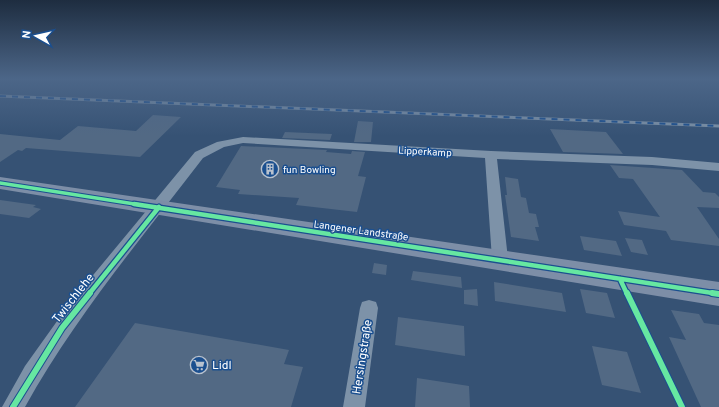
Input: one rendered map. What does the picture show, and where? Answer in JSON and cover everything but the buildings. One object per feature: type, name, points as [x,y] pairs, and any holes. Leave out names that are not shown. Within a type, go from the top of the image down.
[{"type":"main road","name":"Langener Landstraße","points":[[0,183],[719,294]]},
{"type":"street","name":"Lipperkamp","points":[[159,207],[199,155],[221,144],[236,140],[491,155],[638,161],[719,167]]},
{"type":"street","points":[[491,155],[500,259]]},
{"type":"street","name":"Twischlehe","points":[[13,407],[62,328],[159,207]]},
{"type":"street","name":"Hersingstraße","points":[[354,407],[369,308]]},
{"type":"railway","points":[[48,98],[719,126]]},
{"type":"cycle path","points":[[0,183],[719,294]]},
{"type":"cycle path","points":[[13,407],[62,328],[159,207]]},
{"type":"cycle path","points":[[620,279],[682,407]]},
{"type":"place","name":"fun Bowling","points":[[270,169]]},
{"type":"place","name":"Lidl","points":[[199,365]]}]
